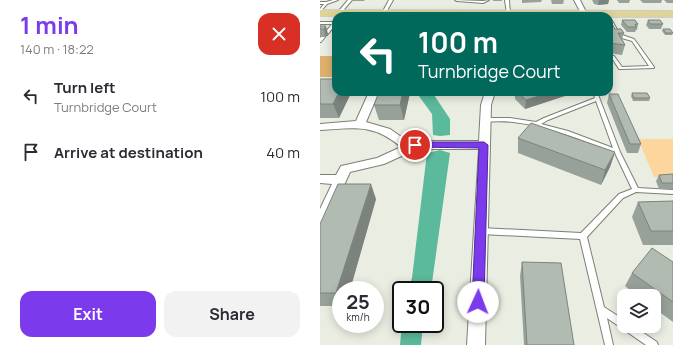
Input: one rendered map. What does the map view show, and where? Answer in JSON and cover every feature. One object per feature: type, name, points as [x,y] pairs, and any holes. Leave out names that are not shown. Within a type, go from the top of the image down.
[{"type":"main road","points":[[322,9],[332,13]]},
{"type":"main road","points":[[613,16],[673,14]]},
{"type":"street","points":[[577,0],[580,12]]},
{"type":"street","points":[[360,124],[372,96]]},
{"type":"street","points":[[476,345],[485,120],[486,105],[489,96]]},
{"type":"street","points":[[320,127],[360,124],[381,129],[394,134],[408,148]]},
{"type":"street","points":[[320,223],[345,169],[380,161],[415,145],[484,145]]},
{"type":"street","points":[[320,179],[340,180]]},
{"type":"lane","points":[[320,3],[322,9],[336,0]]},
{"type":"lane","points":[[345,12],[350,0]]},
{"type":"lane","points":[[388,12],[391,0]]},
{"type":"lane","points":[[457,0],[483,2],[487,0]]},
{"type":"lane","points":[[507,0],[509,12]]},
{"type":"lane","points":[[320,23],[332,20]]},
{"type":"lane","points":[[613,27],[617,35],[633,40],[652,67],[621,68],[613,57]]},
{"type":"lane","points":[[320,41],[332,28]]},
{"type":"lane","points":[[597,96],[617,152],[636,190]]},
{"type":"lane","points":[[537,124],[598,99]]},
{"type":"lane","points":[[485,120],[512,120],[537,124],[617,152]]},
{"type":"lane","points":[[481,231],[583,236],[621,196],[636,190],[673,192]]},
{"type":"lane","points":[[583,236],[610,345]]},
{"type":"lane","points":[[602,311],[617,321]]},
{"type":"lane","points":[[636,333],[654,345]]},
{"type":"shaded area","points":[[320,56],[332,56],[332,77],[320,77]]},
{"type":"shaded area","points":[[419,96],[435,96],[450,119],[450,135],[433,135],[432,114]]},
{"type":"shaded area","points":[[638,139],[673,139],[673,177],[654,177]]},
{"type":"shaded area","points":[[440,150],[450,153],[432,281],[411,281],[412,278],[427,153]]},
{"type":"shaded area","points":[[401,333],[422,333],[421,345],[400,345]]},
{"type":"building","points":[[622,20],[635,20],[638,24],[635,24],[636,27],[628,27]]},
{"type":"building","points":[[648,20],[660,20],[663,24],[650,24]]},
{"type":"building","points":[[613,25],[615,29],[621,29],[624,33],[618,33],[625,45],[613,44]]},
{"type":"building","points":[[320,26],[326,26],[324,29],[320,29]]},
{"type":"building","points":[[663,29],[670,29],[673,33],[666,33]]},
{"type":"building","points":[[320,79],[332,79],[332,96],[337,96],[333,104],[320,104]]},
{"type":"building","points":[[632,93],[647,93],[650,98],[634,98]]},
{"type":"building","points":[[613,94],[618,94],[641,144],[630,144],[610,96],[613,96]]},
{"type":"building","points":[[377,96],[402,96],[400,105],[374,105]]},
{"type":"building","points":[[522,96],[539,96],[526,100]]},
{"type":"building","points":[[531,123],[615,152],[605,170],[518,138]]},
{"type":"building","points":[[673,174],[673,183],[662,183],[659,175]]},
{"type":"building","points":[[338,184],[371,184],[340,281],[332,281],[332,293],[320,293],[320,224]]},
{"type":"building","points":[[673,201],[673,231],[651,231],[638,202]]},
{"type":"building","points":[[652,248],[673,262],[673,302],[661,294],[661,289],[655,289],[632,273]]},
{"type":"building","points":[[522,262],[561,263],[574,345],[527,345]]},
{"type":"route","points":[[415,145],[484,145],[478,302]]}]
